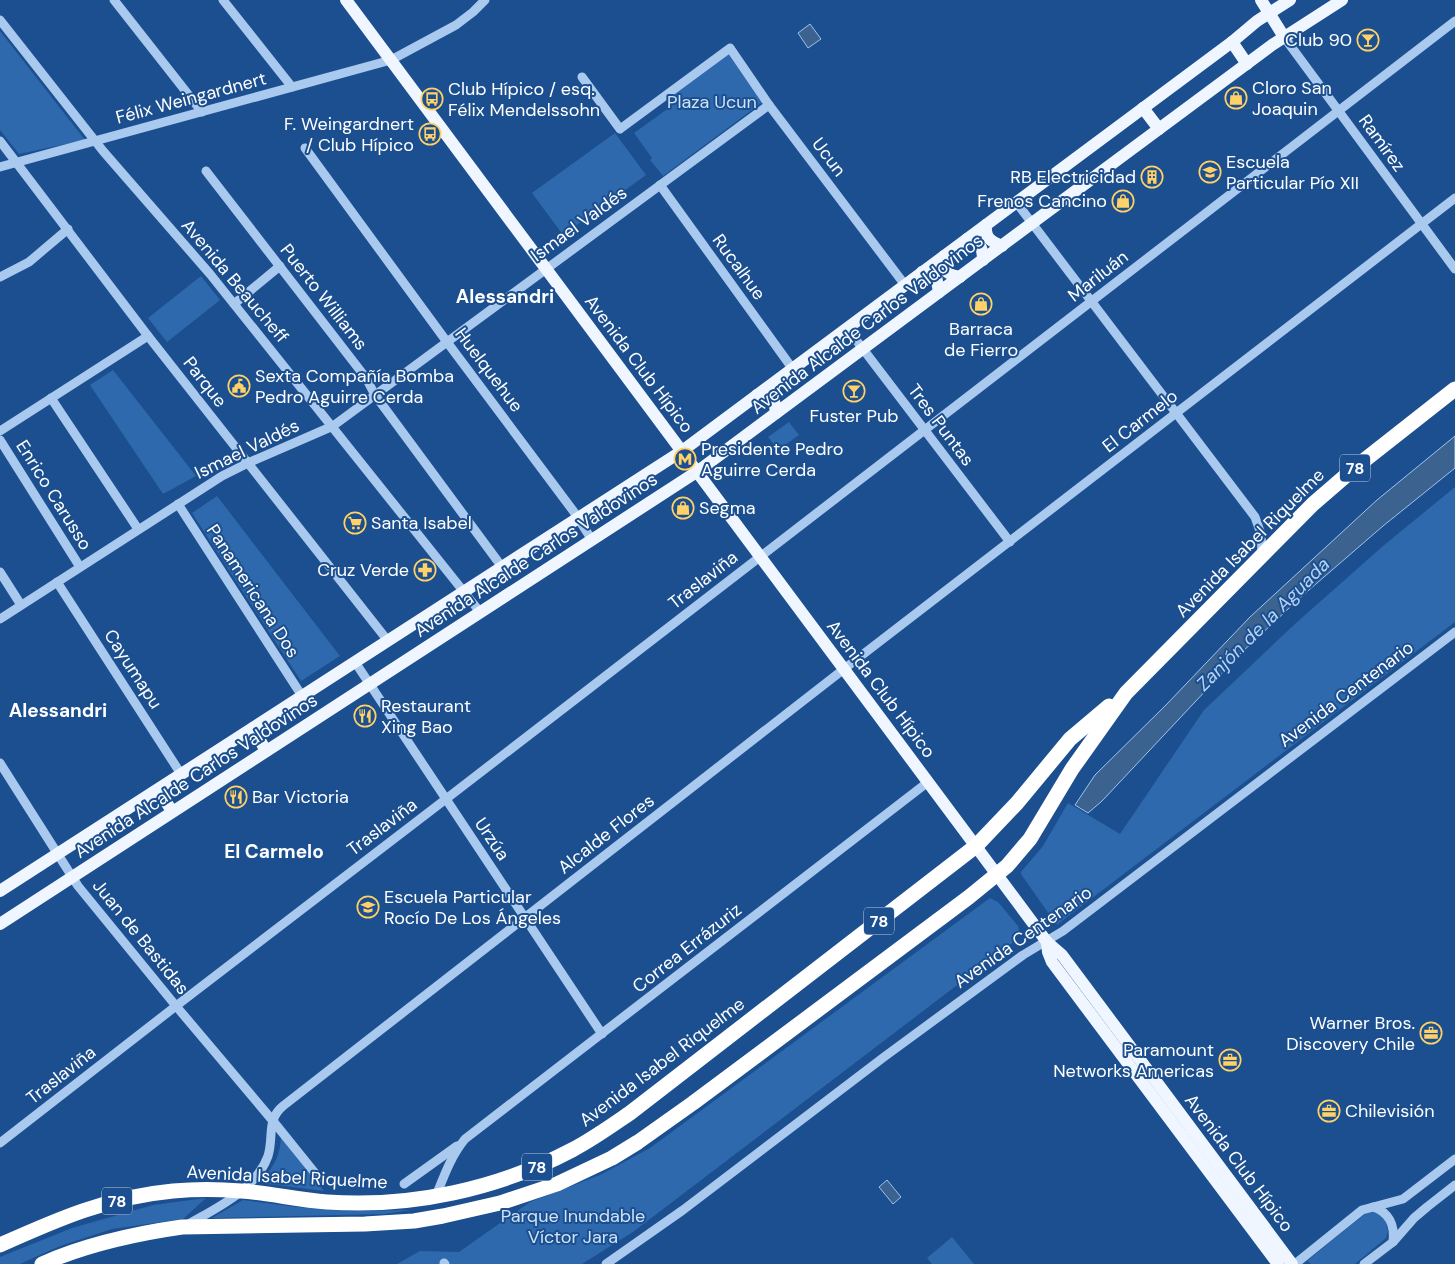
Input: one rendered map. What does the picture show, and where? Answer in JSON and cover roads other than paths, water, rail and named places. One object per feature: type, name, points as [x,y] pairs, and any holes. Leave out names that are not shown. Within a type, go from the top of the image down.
[{"type":"highway","name":"Avenida Isabel Riquelme","points":[[0,1245],[75,1212],[121,1200],[172,1191],[242,1191],[309,1200],[353,1203],[436,1196],[487,1185],[513,1176],[556,1158],[610,1127],[976,846],[1017,802],[1070,739],[1126,693],[1262,554],[1314,504],[1338,482],[1455,390]]},
{"type":"highway","name":"Avenida Isabel Riquelme","points":[[42,1264],[107,1241],[155,1231],[182,1228],[366,1224],[414,1221],[443,1216],[500,1204],[558,1184],[612,1158],[664,1125],[997,875],[1030,840],[1072,769],[1126,693]]},
{"type":"main road","name":"Avenida Club Hípico","points":[[346,0],[1047,942],[1062,955],[1117,1028],[1278,1264]]},
{"type":"main road","points":[[1261,0],[1284,37]]},
{"type":"main road","name":"Avenida Alcalde Carlos Valdovinos","points":[[0,891],[682,451],[1232,42],[1248,27],[1290,0]]},
{"type":"main road","name":"Avenida Alcalde Carlos Valdovinos","points":[[0,924],[698,471],[1247,64],[1284,37],[1342,0]]},
{"type":"main road","points":[[1232,42],[1247,64]]},
{"type":"main road","points":[[1143,108],[1159,129]]},
{"type":"main road","points":[[986,225],[988,239],[1002,246]]},
{"type":"main road","points":[[967,239],[972,239],[980,244],[983,260]]},
{"type":"main road","points":[[944,256],[942,266],[944,270],[948,274],[960,277]]},
{"type":"main road","points":[[922,272],[928,272],[936,276],[939,292]]},
{"type":"main road","points":[[779,378],[776,386],[778,394],[791,402]]},
{"type":"main road","points":[[757,395],[766,394],[770,396],[774,400],[776,413]]},
{"type":"main road","points":[[253,728],[266,751]]},
{"type":"main road","points":[[158,790],[172,811]]},
{"type":"main road","name":"Avenida Club Hípico","points":[[1047,942],[1052,962],[1106,1036],[1294,1264]]},
{"type":"main road","points":[[1106,1036],[1117,1028]]},
{"type":"street","points":[[114,0],[202,112]]},
{"type":"street","points":[[223,0],[292,87]]},
{"type":"street","name":"Félix Weingardnert","points":[[0,167],[391,60],[456,25],[485,0]]},
{"type":"street","name":"Avenida Beaucheff","points":[[0,20],[95,141],[210,274],[480,612]]},
{"type":"street","name":"Mariluán","points":[[761,556],[1455,22]]},
{"type":"street","name":"Ramírez","points":[[1284,37],[1455,269]]},
{"type":"street","name":"Ucun","points":[[582,77],[620,129],[730,48],[769,105],[905,285]]},
{"type":"street","name":"Ismael Valdés","points":[[0,619],[210,483],[248,463],[332,426],[769,105]]},
{"type":"street","name":"Parque","points":[[0,141],[148,336],[388,641]]},
{"type":"street","name":"Huelquehue","points":[[305,148],[578,518],[592,540]]},
{"type":"street","name":"Puerto Williams","points":[[206,171],[366,378],[375,395],[502,567]]},
{"type":"street","name":"Rucalhue","points":[[660,185],[792,368]]},
{"type":"street","name":"El Carmelo","points":[[844,669],[1455,198]]},
{"type":"street","points":[[1016,202],[1255,517],[1261,534],[1262,554]]},
{"type":"street","points":[[0,277],[29,262],[68,229]]},
{"type":"street","points":[[234,304],[280,266]]},
{"type":"street","name":"Tres Puntas","points":[[847,328],[1010,542]]},
{"type":"street","points":[[0,431],[148,336]]},
{"type":"street","points":[[51,398],[138,529]]},
{"type":"street","name":"Enrico Carusso","points":[[0,440],[80,567]]},
{"type":"street","name":"Panamericana Dos","points":[[178,504],[302,696]]},
{"type":"street","name":"Traslaviña","points":[[0,1143],[761,556]]},
{"type":"street","points":[[0,572],[21,605]]},
{"type":"street","name":"Cayumapu","points":[[57,582],[181,774]]},
{"type":"street","name":"Avenida Centenario","points":[[606,1264],[683,1210],[884,1057],[1029,951],[1063,931],[1455,632]]},
{"type":"street","name":"Urzúa","points":[[355,662],[602,1034]]},
{"type":"street","name":"Alcalde Flores","points":[[272,1121],[275,1114],[283,1106],[844,669]]},
{"type":"street","name":"Juan de Bastidas","points":[[0,763],[72,877],[319,1178]]},
{"type":"street","name":"Correa Errázuriz","points":[[404,1184],[465,1140],[928,782]]},
{"type":"street","points":[[182,1228],[242,1191],[258,1174],[268,1157],[272,1121]]},
{"type":"street","name":"Correa Errázuriz","points":[[436,1196],[451,1159],[465,1140]]},
{"type":"street","points":[[1294,1264],[1362,1210],[1403,1199],[1455,1159]]},
{"type":"street","points":[[1364,1264],[1393,1242],[1414,1218],[1455,1185]]},
{"type":"street","points":[[1372,1206],[1382,1211],[1390,1219],[1394,1232],[1393,1242]]},
{"type":"water","points":[[810,24],[821,39],[808,48],[798,33]]},
{"type":"water","name":"Zanjón de la Aguada","points":[[1455,436],[1455,468],[1383,526],[1302,596],[1241,653],[1102,801],[1088,813],[1075,805],[1095,775],[1166,705],[1250,617],[1377,500]]},
{"type":"water","points":[[887,1180],[901,1197],[893,1204],[879,1187]]},
{"type":"place","name":"Club 90","points":[[1368,40]]},
{"type":"place","name":"Cloro San Joaquin","points":[[1236,98]]},
{"type":"place","name":"Club Hípico / esq. Félix Mendelssohn","points":[[432,99]]},
{"type":"place","name":"F. Weingardnert / Club Hípico","points":[[430,134]]},
{"type":"place","name":"Escuela Particular Pío XII","points":[[1210,172]]},
{"type":"place","name":"RB Electricidad","points":[[1152,177]]},
{"type":"place","name":"Frenos Cancino","points":[[1123,201]]},
{"type":"place","name":"Barraca de Fierro","points":[[981,304]]},
{"type":"place","name":"Sexta Compañía Bomba Pedro Aguirre Cerda","points":[[239,386]]},
{"type":"place","name":"Fuster Pub","points":[[854,391]]},
{"type":"place","name":"Presidente Pedro Aguirre Cerda","points":[[685,459]]},
{"type":"place","name":"Segma","points":[[683,508]]},
{"type":"place","name":"Santa Isabel","points":[[355,523]]},
{"type":"place","name":"Cruz Verde","points":[[425,570]]},
{"type":"place","name":"Restaurant Xing Bao","points":[[365,716]]},
{"type":"place","name":"Bar Victoria","points":[[236,797]]},
{"type":"place","name":"Escuela Particular Rocío De Los Ángeles","points":[[368,907]]},
{"type":"place","name":"Warner Bros. Discovery Chile","points":[[1431,1033]]},
{"type":"place","name":"Paramount Networks Americas","points":[[1230,1060]]},
{"type":"place","name":"Chilevisión","points":[[1329,1111]]},
{"type":"district","name":"Alessandri","points":[[505,296]]},
{"type":"district","name":"Alessandri","points":[[58,710]]},
{"type":"district","name":"El Carmelo","points":[[274,851]]},
{"type":"park label","name":"Plaza Ucun","points":[[712,102]]},
{"type":"park label","name":"Parque Inundable Víctor Jara","points":[[573,1226]]}]
